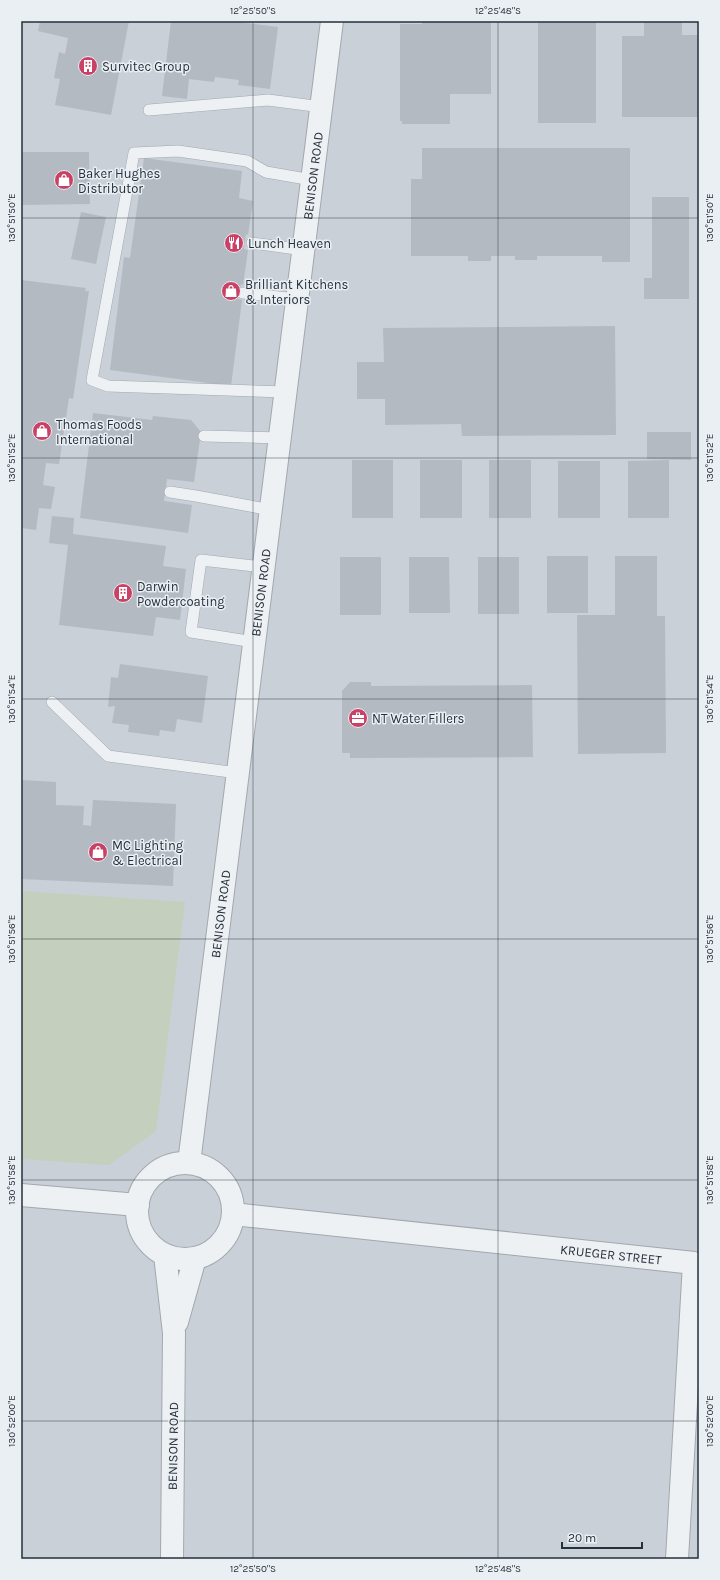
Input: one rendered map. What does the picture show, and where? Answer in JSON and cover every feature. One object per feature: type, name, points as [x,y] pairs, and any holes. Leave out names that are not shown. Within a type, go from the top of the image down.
[{"type":"street","name":"BENISON ROAD","points":[[189,1163],[332,21]]},
{"type":"street","points":[[189,1163],[204,1166],[216,1174],[226,1186],[232,1199],[233,1214],[230,1230],[222,1243],[210,1253],[195,1258],[180,1260],[165,1255],[153,1246],[144,1234],[138,1220],[138,1205],[142,1191],[150,1179],[161,1170],[174,1164],[189,1163]]},
{"type":"street","points":[[21,1195],[138,1205]]},
{"type":"street","name":"KRUEGER STREET","points":[[233,1214],[694,1264],[677,1559]]},
{"type":"street","name":"BENISON ROAD","points":[[165,1255],[174,1333],[172,1559]]},
{"type":"street","name":"BENISON ROAD","points":[[174,1333],[195,1258]]},
{"type":"lane","points":[[149,110],[268,100],[322,107]]},
{"type":"lane","points":[[286,392],[108,386],[92,380],[134,152],[178,151],[247,161],[266,172],[312,180]]},
{"type":"lane","points":[[252,243],[304,250]]},
{"type":"lane","points":[[243,293],[297,299]]},
{"type":"lane","points":[[204,436],[280,438]]},
{"type":"lane","points":[[170,492],[271,510]]},
{"type":"lane","points":[[254,642],[191,632],[201,560],[264,567]]},
{"type":"lane","points":[[52,702],[108,756],[238,773]]},
{"type":"shaded area","points":[[21,21],[699,21],[699,1559],[21,1559]]},
{"type":"green space","points":[[21,891],[185,902],[156,1131],[109,1165],[21,1159]]},
{"type":"building","name":"Survitec Group","points":[[40,21],[129,21],[111,115],[55,105],[60,79],[54,78],[59,52],[65,54],[68,38],[38,31]]},
{"type":"building","points":[[171,21],[228,21],[278,27],[270,89],[238,85],[239,80],[215,77],[214,82],[189,79],[187,99],[162,96]]},
{"type":"building","points":[[422,21],[491,21],[491,94],[450,94],[450,124],[402,124],[402,121],[400,121],[400,24],[422,24]]},
{"type":"building","points":[[538,21],[596,21],[596,123],[538,123]]},
{"type":"building","points":[[644,21],[682,21],[682,35],[699,35],[699,117],[622,117],[622,36],[644,36]]},
{"type":"building","points":[[422,148],[630,148],[630,262],[602,262],[602,256],[537,256],[537,260],[515,260],[515,256],[491,256],[491,261],[468,261],[468,256],[411,256],[411,179],[422,179]]},
{"type":"building","points":[[21,152],[89,152],[90,204],[21,205]]},
{"type":"building","points":[[144,158],[242,171],[239,198],[253,201],[248,235],[246,234],[244,249],[248,250],[243,285],[241,284],[238,299],[242,300],[231,386],[110,370],[124,257],[130,258]]},
{"type":"building","points":[[652,197],[689,197],[689,299],[644,299],[644,278],[652,278]]},
{"type":"building","points":[[81,212],[106,217],[96,264],[71,259]]},
{"type":"building","name":"Thomas Foods International","points":[[21,280],[86,288],[85,291],[89,291],[73,399],[69,398],[59,464],[46,463],[43,485],[55,487],[51,509],[39,508],[36,530],[21,528]]},
{"type":"building","points":[[615,326],[616,435],[462,436],[461,424],[385,425],[385,399],[357,399],[357,362],[384,362],[383,328]]},
{"type":"building","points":[[93,413],[152,420],[153,416],[191,420],[201,432],[194,482],[167,479],[164,501],[192,505],[188,533],[80,518]]},
{"type":"building","points":[[647,432],[691,432],[691,460],[647,459]]},
{"type":"building","points":[[352,460],[393,460],[393,518],[352,518]]},
{"type":"building","points":[[420,460],[462,460],[462,518],[420,518]]},
{"type":"building","points":[[489,460],[531,460],[531,518],[489,518]]},
{"type":"building","points":[[669,460],[669,518],[628,518],[628,461]]},
{"type":"building","points":[[558,461],[600,461],[600,518],[558,518]]},
{"type":"building","name":"Darwin Powdercoating","points":[[52,516],[74,518],[73,534],[166,546],[163,566],[186,569],[180,620],[156,617],[153,636],[59,625],[68,545],[49,543]]},
{"type":"building","points":[[547,556],[588,556],[588,613],[547,613]]},
{"type":"building","points":[[615,556],[657,556],[657,616],[665,616],[666,753],[578,754],[577,615],[615,615]]},
{"type":"building","points":[[340,557],[381,557],[381,615],[340,615]]},
{"type":"building","points":[[409,557],[449,557],[450,613],[409,613]]},
{"type":"building","points":[[478,557],[519,557],[519,614],[478,614]]},
{"type":"building","points":[[120,664],[208,676],[202,723],[177,719],[175,732],[160,730],[159,736],[128,732],[129,725],[112,723],[115,706],[108,707],[111,677],[118,678]]},
{"type":"building","points":[[350,682],[371,682],[371,686],[532,685],[533,757],[350,758],[350,753],[342,753],[342,691]]},
{"type":"building","name":"MC Lighting & Electrical","points":[[21,780],[56,782],[56,805],[84,806],[83,825],[91,826],[93,800],[176,804],[173,886],[21,879]]},
{"type":"place","name":"Survitec Group","points":[[88,66]]},
{"type":"place","name":"Baker Hughes Distributor","points":[[64,180]]},
{"type":"place","name":"Lunch Heaven","points":[[234,243]]},
{"type":"place","name":"Brilliant Kitchens & Interiors","points":[[231,291]]},
{"type":"place","name":"Thomas Foods International","points":[[42,431]]},
{"type":"place","name":"Darwin Powdercoating","points":[[123,593]]},
{"type":"place","name":"NT Water Fillers","points":[[358,718]]},
{"type":"place","name":"MC Lighting & Electrical","points":[[98,852]]}]
